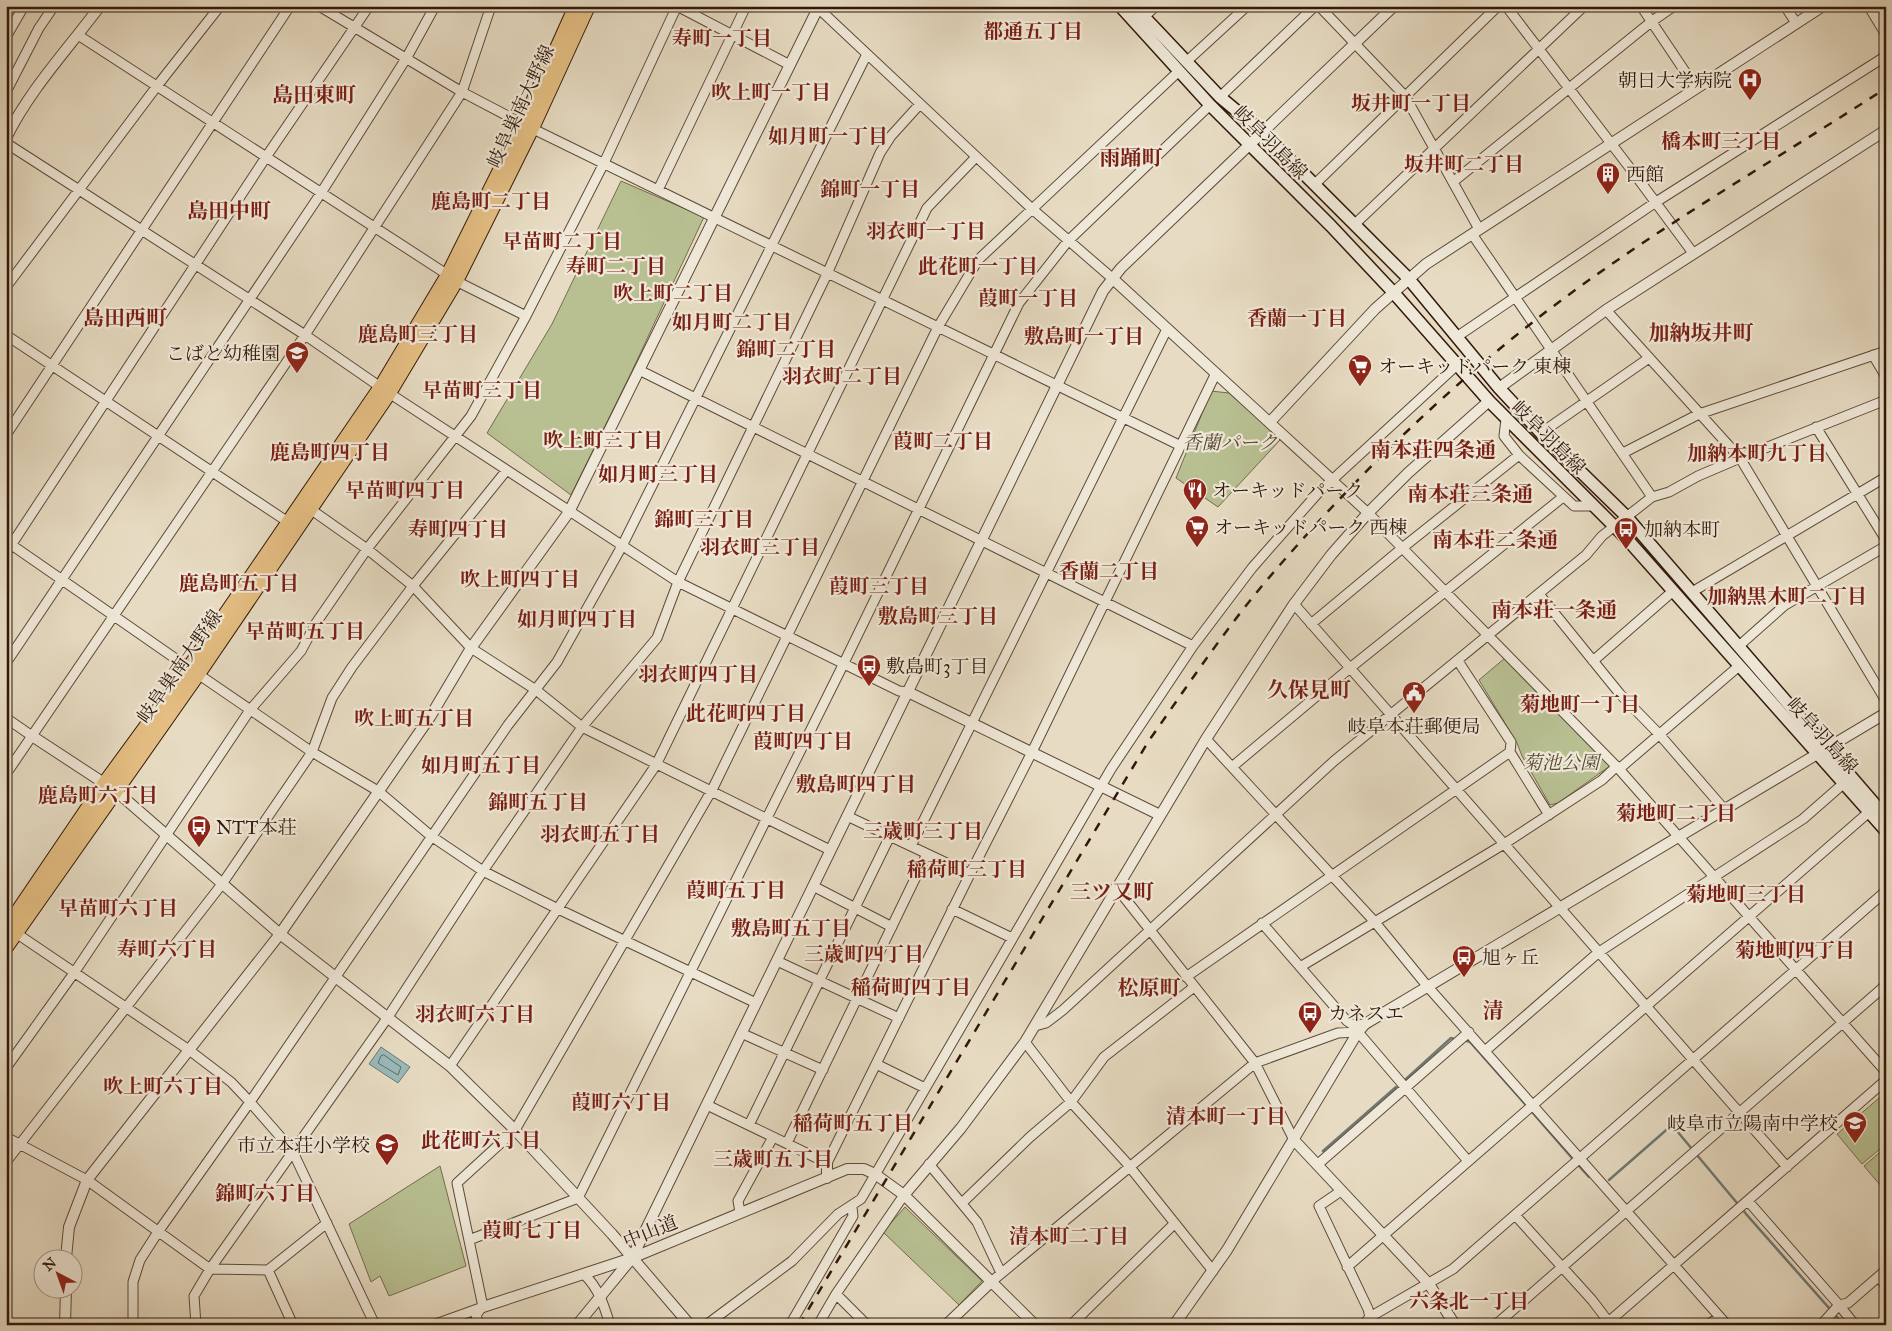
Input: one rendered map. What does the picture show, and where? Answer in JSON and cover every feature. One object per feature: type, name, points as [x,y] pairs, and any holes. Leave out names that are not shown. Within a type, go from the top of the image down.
[{"type":"main road","name":"岐阜巣南大野線","points":[[527,126],[576,6]]},
{"type":"main road","name":"岐阜巣南大野線","points":[[6,947],[9,929],[193,671],[385,390],[452,278],[588,6]]},
{"type":"main road","name":"岐阜羽島線","points":[[1120,6],[1182,66],[1262,132],[1408,278],[1458,336],[1499,388],[1541,434],[1626,516],[1740,645],[1886,817]]},
{"type":"main road","name":"岐阜羽島線","points":[[1134,6],[1182,66],[1210,106],[1331,226],[1393,292],[1489,401],[1614,526],[1886,831]]},
{"type":"main road","name":"岐阜巣南大野線","points":[[193,671],[288,522],[306,506]]},
{"type":"street","points":[[6,37],[24,6]]},
{"type":"street","points":[[6,92],[39,28],[54,6]]},
{"type":"street","points":[[6,138],[23,107],[100,6]]},
{"type":"street","points":[[6,287],[157,86],[220,6]]},
{"type":"street","points":[[6,435],[54,366],[212,122],[288,9],[292,6]]},
{"type":"street","points":[[319,6],[407,57],[462,92],[527,126],[1181,446]]},
{"type":"street","points":[[6,553],[9,543],[107,401],[266,157],[369,6]]},
{"type":"street","points":[[6,662],[321,193],[407,57],[435,6]]},
{"type":"street","points":[[6,774],[305,336],[373,227],[462,92],[491,6]]},
{"type":"street","points":[[6,1068],[74,972],[250,710],[301,651],[316,624],[367,548],[472,416],[526,316],[604,163],[677,6],[790,65]]},
{"type":"street","points":[[658,190],[746,6]]},
{"type":"street","points":[[1144,17],[1156,6]]},
{"type":"street","points":[[483,1307],[457,1183],[515,1130],[712,790],[938,327],[978,260],[1247,6]]},
{"type":"street","points":[[1220,97],[1315,6]]},
{"type":"street","points":[[1319,6],[1405,96],[1453,182],[1476,231],[1515,297],[1652,497]]},
{"type":"street","points":[[577,1325],[632,1258],[1103,291],[1112,278],[1394,6]]},
{"type":"street","points":[[1315,184],[1498,6]]},
{"type":"street","points":[[1506,6],[1570,88],[1693,253]]},
{"type":"street","points":[[1356,224],[1584,6]]},
{"type":"street","points":[[1641,6],[1696,88]]},
{"type":"street","points":[[1453,182],[1651,22],[1674,6]]},
{"type":"street","points":[[1785,6],[1796,23]]},
{"type":"street","points":[[1270,422],[1408,278],[1476,231],[1823,6]]},
{"type":"street","points":[[1869,6],[1886,34]]},
{"type":"street","points":[[67,1248],[69,1228],[87,1180],[280,934],[430,716],[471,648],[569,512],[818,7],[976,157],[1068,241],[1112,278],[1368,513],[1618,768],[1680,835],[1886,1072]]},
{"type":"street","points":[[78,35],[452,278],[526,316]]},
{"type":"street","points":[[133,1325],[133,1282],[140,1260],[250,1102],[430,836],[508,725],[557,662],[622,546],[694,398],[867,54]]},
{"type":"street","points":[[1458,336],[1656,202],[1886,56]]},
{"type":"street","points":[[196,1325],[194,1296],[210,1269],[292,1150],[388,1017],[483,871],[582,726],[657,638],[678,582],[827,274],[880,153],[891,136],[920,104]]},
{"type":"street","points":[[469,1240],[578,1198],[691,973],[1019,303],[1068,241],[1210,106]]},
{"type":"street","points":[[1499,388],[1550,348],[1606,310],[1886,130]]},
{"type":"street","points":[[6,143],[250,300],[456,438],[678,582],[787,634],[843,664],[899,691],[908,692],[1160,815]]},
{"type":"street","points":[[450,1066],[556,908],[656,765],[927,208],[976,157]]},
{"type":"street","points":[[1606,310],[1740,458],[1886,701]]},
{"type":"street","points":[[911,846],[1167,329]]},
{"type":"street","points":[[6,335],[288,522]]},
{"type":"street","points":[[1622,453],[1699,414],[1886,351]]},
{"type":"street","points":[[1873,355],[1886,377]]},
{"type":"street","points":[[1541,434],[1649,358]]},
{"type":"street","points":[[706,1325],[792,1261],[838,1214],[852,1207],[861,1199],[1100,787],[1192,646],[1269,549],[1332,480],[1457,364]]},
{"type":"street","points":[[639,370],[1192,646]]},
{"type":"street","points":[[827,1178],[828,1163],[1032,752],[1216,373]]},
{"type":"street","points":[[1035,1026],[1046,1023],[1063,1010],[1150,928],[1277,816],[1334,761],[1389,714],[1586,555],[1602,536],[1626,516],[1652,497],[1669,492],[1698,476],[1886,400]]},
{"type":"street","points":[[818,1325],[836,1294],[904,1195],[961,1128],[1026,1042],[1116,887],[1206,739],[1294,604],[1368,513],[1408,473],[1489,401]]},
{"type":"street","points":[[1506,419],[1504,436],[1519,455],[1574,506],[1594,506]]},
{"type":"street","points":[[1816,427],[1886,540]]},
{"type":"street","points":[[1312,624],[1402,548],[1519,455]]},
{"type":"street","points":[[6,1162],[222,884],[312,752],[332,698],[413,586],[506,470]]},
{"type":"street","points":[[1692,592],[1886,477]]},
{"type":"street","points":[[1232,767],[1350,668],[1563,497]]},
{"type":"street","points":[[306,506],[367,548],[413,586],[471,648],[536,690],[582,726],[656,765],[712,790],[830,850]]},
{"type":"street","points":[[9,543],[61,581],[312,752],[378,791],[430,836],[483,871],[556,908],[756,1003]]},
{"type":"street","points":[[1740,645],[1785,605],[1886,546]]},
{"type":"street","points":[[1593,661],[1672,592]]},
{"type":"street","points":[[1539,594],[1620,694],[1659,734],[1724,809]]},
{"type":"street","points":[[1294,604],[1787,1167]]},
{"type":"street","points":[[1458,660],[1511,742],[1510,752],[1549,815]]},
{"type":"street","points":[[1300,967],[1504,844],[1602,780],[1739,666]]},
{"type":"street","points":[[1174,1325],[1213,1271],[1358,1032],[1365,1024],[1886,713]]},
{"type":"street","points":[[6,718],[110,787],[167,834],[280,934],[334,978],[388,1017],[450,1066],[515,1130],[632,1258],[690,1325]]},
{"type":"street","points":[[1206,739],[1374,921],[1428,987],[1727,1325]]},
{"type":"street","points":[[1186,977],[1262,922],[1510,752]]},
{"type":"street","points":[[1485,1051],[1599,952],[1803,819],[1843,784]]},
{"type":"street","points":[[1347,1267],[1869,812]]},
{"type":"street","points":[[847,816],[970,874]]},
{"type":"street","points":[[749,1125],[890,836]]},
{"type":"street","points":[[787,1144],[927,854]]},
{"type":"street","points":[[813,886],[892,927]]},
{"type":"street","points":[[1116,887],[1255,1063],[1294,1140],[1429,1284],[1456,1325]]},
{"type":"street","points":[[1363,1325],[1453,1269],[1886,890]]},
{"type":"street","points":[[952,910],[1012,938]]},
{"type":"street","points":[[1262,922],[1347,1021],[1353,1025],[1365,1024]]},
{"type":"street","points":[[9,929],[189,1050],[231,1082],[250,1102],[292,1150],[375,1325]]},
{"type":"street","points":[[777,961],[899,1018]]},
{"type":"street","points":[[1493,1325],[1499,1322],[1886,985]]},
{"type":"street","points":[[962,1203],[1071,1102],[1104,1057],[1194,987]]},
{"type":"street","points":[[1050,1001],[1063,1010]]},
{"type":"street","points":[[946,1325],[1001,1273],[1255,1063],[1338,1033],[1358,1032]]},
{"type":"street","points":[[1358,1032],[1468,1162]]},
{"type":"street","points":[[1317,1165],[1468,1032]]},
{"type":"street","points":[[741,1033],[823,1070]]},
{"type":"street","points":[[1026,1042],[1071,1102],[1124,1161],[1213,1271]]},
{"type":"street","points":[[876,1064],[925,1088]]},
{"type":"street","points":[[1515,1214],[1609,1324],[1886,1080]]},
{"type":"street","points":[[706,1105],[828,1163]]},
{"type":"street","points":[[6,1137],[87,1180],[210,1269],[268,1270],[327,1223]]},
{"type":"street","points":[[740,1212],[738,1201],[773,1137]]},
{"type":"street","points":[[929,1164],[976,1222],[1001,1273]]},
{"type":"street","name":"中山道","points":[[483,1307],[632,1258],[740,1212],[852,1168],[864,1169],[875,1174]]},
{"type":"street","points":[[875,1174],[904,1195],[1035,1325]]},
{"type":"street","points":[[1341,1191],[1319,1206],[1371,1321]]},
{"type":"street","points":[[1748,1201],[1839,1305],[1854,1325]]},
{"type":"street","points":[[790,1325],[853,1216],[852,1207]]},
{"type":"street","points":[[1072,1325],[1174,1224]]},
{"type":"street","points":[[268,1270],[293,1325]]},
{"type":"street","points":[[1821,1325],[1839,1305],[1848,1303],[1886,1270]]},
{"type":"street","points":[[584,1274],[594,1283],[601,1296],[610,1325]]},
{"type":"street","points":[[1878,1277],[1886,1285]]},
{"type":"street","points":[[836,1294],[867,1325]]},
{"type":"street","points":[[65,1325],[66,1298]]},
{"type":"street","points":[[433,1325],[483,1307]]},
{"type":"street","points":[[480,1325],[476,1315],[483,1307]]},
{"type":"street","points":[[1707,1325],[1720,1316]]},
{"type":"green space","points":[[621,181],[704,217],[632,371],[571,495],[487,433],[552,324]]},
{"type":"green space","name":"香蘭パーク","points":[[1211,391],[1229,393],[1281,439],[1218,507],[1176,478]]},
{"type":"green space","name":"菊池公園","points":[[1505,658],[1610,766],[1558,803],[1550,805],[1522,756],[1517,743],[1479,680]]},
{"type":"green space","points":[[1885,1093],[1886,1144],[1862,1164],[1837,1134]]},
{"type":"green space","points":[[1886,1147],[1886,1192],[1864,1166]]},
{"type":"green space","points":[[440,1166],[466,1266],[389,1296],[380,1276],[371,1282],[349,1224]]},
{"type":"green space","points":[[905,1207],[982,1281],[959,1305],[883,1232]]},
{"type":"water","points":[[381,1047],[410,1067],[398,1083],[369,1064]]},
{"type":"waterway","points":[[1406,1079],[1451,1038],[1454,1039]]},
{"type":"waterway","points":[[1467,1041],[1470,1042],[1525,1104]]},
{"type":"waterway","points":[[1323,1151],[1396,1087]]},
{"type":"waterway","points":[[1532,1112],[1572,1158]]},
{"type":"waterway","points":[[1609,1180],[1672,1125],[1747,1215]]},
{"type":"waterway","points":[[1579,1166],[1589,1177]]},
{"type":"waterway","points":[[1746,1214],[1844,1325]]},
{"type":"railway","points":[[799,1325],[1148,742],[1208,656],[1273,573],[1337,502],[1405,433],[1513,338],[1592,278],[1674,222],[1886,88]]},
{"type":"place","name":"朝日大学病院","points":[[1750,101]]},
{"type":"place","name":"西館","points":[[1608,195]]},
{"type":"place","name":"こばと幼稚園","points":[[297,374]]},
{"type":"place","name":"オーキッドパーク 東棟","points":[[1360,387]]},
{"type":"place","name":"オーキッドパーク","points":[[1195,511]]},
{"type":"place","name":"オーキッドパーク 西棟","points":[[1197,548]]},
{"type":"place","name":"加納本町","points":[[1626,550]]},
{"type":"place","name":"敷島町3丁目","points":[[869,687]]},
{"type":"place","name":"岐阜本荘郵便局","points":[[1414,714]]},
{"type":"place","name":"NTT本荘","points":[[199,848]]},
{"type":"place","name":"旭ヶ丘","points":[[1464,978]]},
{"type":"place","name":"カネスエ","points":[[1310,1034]]},
{"type":"place","name":"岐阜市立陽南中学校","points":[[1855,1144]]},
{"type":"place","name":"市立本荘小学校","points":[[387,1166]]},
{"type":"district","name":"都通五丁目","points":[[1033,31]]},
{"type":"district","name":"寿町一丁目","points":[[722,38]]},
{"type":"district","name":"吹上町一丁目","points":[[771,92]]},
{"type":"district","name":"島田東町","points":[[314,95]]},
{"type":"district","name":"坂井町一丁目","points":[[1411,103]]},
{"type":"district","name":"如月町一丁目","points":[[828,136]]},
{"type":"district","name":"橋本町三丁目","points":[[1721,141]]},
{"type":"district","name":"雨踊町","points":[[1131,158]]},
{"type":"district","name":"坂井町二丁目","points":[[1464,164]]},
{"type":"district","name":"錦町一丁目","points":[[870,189]]},
{"type":"district","name":"鹿島町二丁目","points":[[491,201]]},
{"type":"district","name":"島田中町","points":[[229,211]]},
{"type":"district","name":"羽衣町一丁目","points":[[926,231]]},
{"type":"district","name":"早苗町二丁目","points":[[562,241]]},
{"type":"district","name":"寿町二丁目","points":[[616,266]]},
{"type":"district","name":"此花町一丁目","points":[[978,266]]},
{"type":"district","name":"吹上町二丁目","points":[[673,293]]},
{"type":"district","name":"葭町一丁目","points":[[1028,298]]},
{"type":"district","name":"島田西町","points":[[125,318]]},
{"type":"district","name":"香蘭一丁目","points":[[1297,318]]},
{"type":"district","name":"如月町二丁目","points":[[732,322]]},
{"type":"district","name":"加納坂井町","points":[[1701,333]]},
{"type":"district","name":"鹿島町三丁目","points":[[418,334]]},
{"type":"district","name":"敷島町一丁目","points":[[1084,336]]},
{"type":"district","name":"錦町二丁目","points":[[786,349]]},
{"type":"district","name":"羽衣町二丁目","points":[[842,376]]},
{"type":"district","name":"早苗町三丁目","points":[[482,390]]},
{"type":"district","name":"吹上町三丁目","points":[[603,440]]},
{"type":"district","name":"葭町二丁目","points":[[943,441]]},
{"type":"district","name":"南本荘四条通","points":[[1433,450]]},
{"type":"district","name":"鹿島町四丁目","points":[[330,452]]},
{"type":"district","name":"加納本町九丁目","points":[[1757,453]]},
{"type":"district","name":"如月町三丁目","points":[[658,474]]},
{"type":"district","name":"早苗町四丁目","points":[[405,490]]},
{"type":"district","name":"南本荘三条通","points":[[1470,494]]},
{"type":"district","name":"錦町三丁目","points":[[704,519]]},
{"type":"district","name":"寿町四丁目","points":[[458,529]]},
{"type":"district","name":"南本荘二条通","points":[[1495,540]]},
{"type":"district","name":"羽衣町三丁目","points":[[760,547]]},
{"type":"district","name":"香蘭二丁目","points":[[1109,571]]},
{"type":"district","name":"吹上町四丁目","points":[[520,579]]},
{"type":"district","name":"鹿島町五丁目","points":[[239,583]]},
{"type":"district","name":"葭町三丁目","points":[[879,586]]},
{"type":"district","name":"加納黒木町二丁目","points":[[1787,596]]},
{"type":"district","name":"南本荘一条通","points":[[1554,610]]},
{"type":"district","name":"敷島町三丁目","points":[[938,616]]},
{"type":"district","name":"如月町四丁目","points":[[577,619]]},
{"type":"district","name":"早苗町五丁目","points":[[305,631]]},
{"type":"district","name":"羽衣町四丁目","points":[[698,674]]},
{"type":"district","name":"久保見町","points":[[1309,690]]},
{"type":"district","name":"菊地町一丁目","points":[[1580,704]]},
{"type":"district","name":"此花町四丁目","points":[[746,713]]},
{"type":"district","name":"吹上町五丁目","points":[[414,718]]},
{"type":"district","name":"葭町四丁目","points":[[803,741]]},
{"type":"district","name":"如月町五丁目","points":[[481,765]]},
{"type":"district","name":"敷島町四丁目","points":[[856,784]]},
{"type":"district","name":"鹿島町六丁目","points":[[98,795]]},
{"type":"district","name":"錦町五丁目","points":[[538,802]]},
{"type":"district","name":"菊地町二丁目","points":[[1676,813]]},
{"type":"district","name":"三歳町三丁目","points":[[923,831]]},
{"type":"district","name":"羽衣町五丁目","points":[[600,834]]},
{"type":"district","name":"稲荷町三丁目","points":[[967,869]]},
{"type":"district","name":"葭町五丁目","points":[[736,890]]},
{"type":"district","name":"三ツ又町","points":[[1112,892]]},
{"type":"district","name":"菊地町三丁目","points":[[1746,894]]},
{"type":"district","name":"早苗町六丁目","points":[[118,908]]},
{"type":"district","name":"敷島町五丁目","points":[[791,928]]},
{"type":"district","name":"寿町六丁目","points":[[167,949]]},
{"type":"district","name":"菊地町四丁目","points":[[1795,950]]},
{"type":"district","name":"三歳町四丁目","points":[[864,954]]},
{"type":"district","name":"稲荷町四丁目","points":[[911,987]]},
{"type":"district","name":"松原町","points":[[1149,988]]},
{"type":"district","name":"清","points":[[1493,1011]]},
{"type":"district","name":"羽衣町六丁目","points":[[475,1014]]},
{"type":"district","name":"吹上町六丁目","points":[[163,1086]]},
{"type":"district","name":"葭町六丁目","points":[[621,1102]]},
{"type":"district","name":"清本町一丁目","points":[[1226,1116]]},
{"type":"district","name":"稲荷町五丁目","points":[[853,1123]]},
{"type":"district","name":"此花町六丁目","points":[[481,1140]]},
{"type":"district","name":"三歳町五丁目","points":[[773,1159]]},
{"type":"district","name":"錦町六丁目","points":[[265,1193]]},
{"type":"district","name":"葭町七丁目","points":[[532,1230]]},
{"type":"district","name":"清本町二丁目","points":[[1069,1236]]},
{"type":"district","name":"六条北一丁目","points":[[1469,1301]]}]
